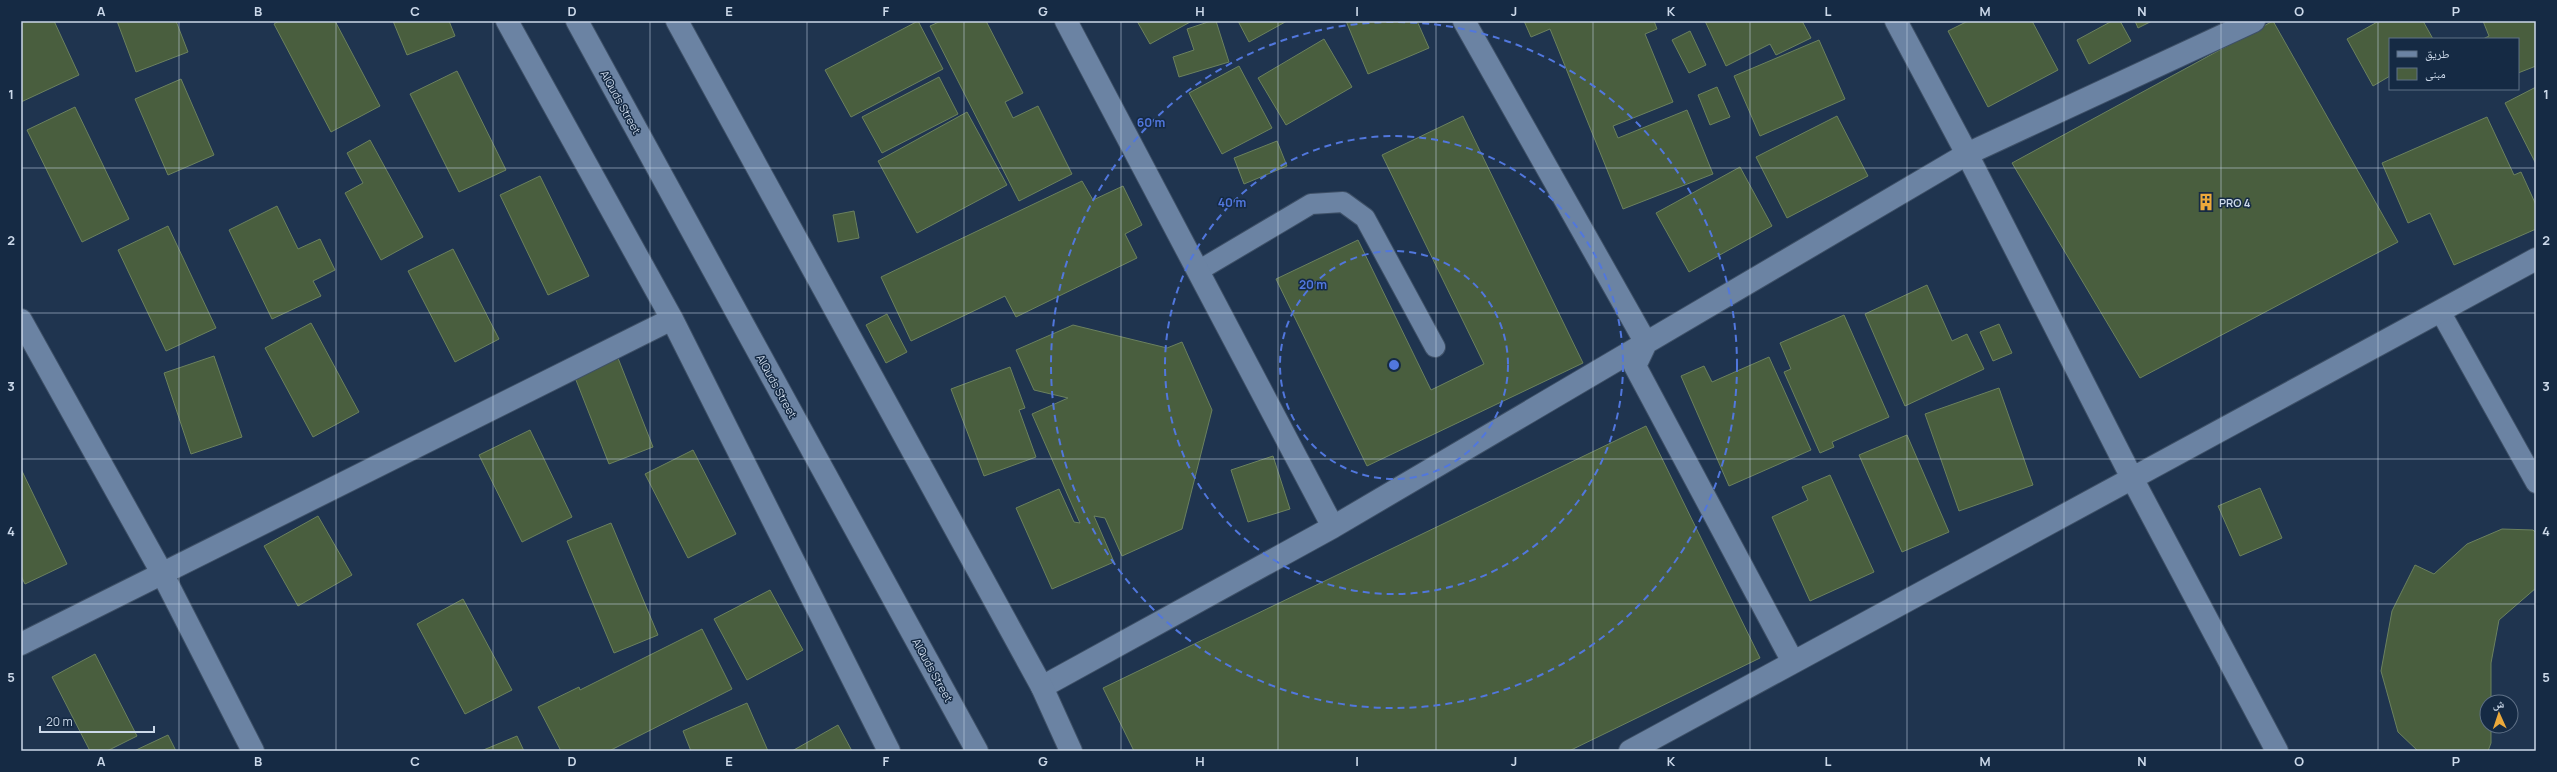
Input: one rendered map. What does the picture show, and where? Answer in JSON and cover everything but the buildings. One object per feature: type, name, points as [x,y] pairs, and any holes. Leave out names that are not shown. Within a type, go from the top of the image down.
[{"type":"street","points":[[507,21],[672,319],[889,751]]},
{"type":"street","name":"AlQuds Street","points":[[577,21],[977,751]]},
{"type":"street","points":[[677,21],[1042,687],[1071,751]]},
{"type":"street","points":[[1066,21],[1333,527]]},
{"type":"street","points":[[1464,21],[1646,343]]},
{"type":"street","points":[[1896,21],[1967,154],[2132,478],[2277,751]]},
{"type":"street","points":[[1042,687],[1333,527],[1967,154],[2254,21]]},
{"type":"street","points":[[1630,751],[2536,259]]},
{"type":"street","points":[[21,644],[672,319]]},
{"type":"street","points":[[21,320],[162,573],[253,751]]},
{"type":"street","points":[[1646,343],[1635,366],[1793,662]]},
{"type":"lane","points":[[1198,271],[1311,204],[1343,202],[1365,218],[1435,347]]},
{"type":"lane","points":[[2440,311],[2536,483]]},
{"type":"place","name":"PRO 4","points":[[2206,202]]}]
